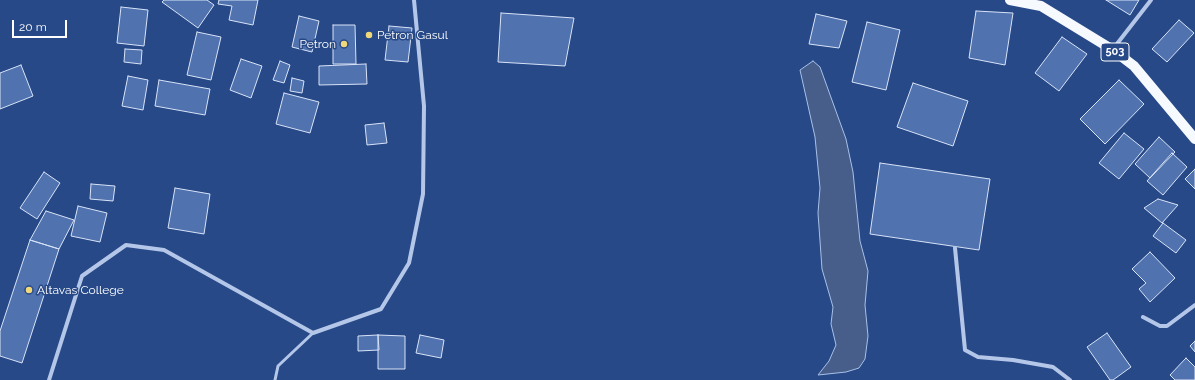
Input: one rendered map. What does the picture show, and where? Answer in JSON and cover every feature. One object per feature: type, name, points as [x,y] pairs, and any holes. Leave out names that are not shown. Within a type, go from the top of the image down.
[{"type":"main road","name":"503","points":[[1010,0],[1041,6],[1112,50],[1134,66],[1195,139]]},
{"type":"street","points":[[49,380],[82,276],[126,245],[164,250],[313,333],[381,309],[408,263],[423,194],[424,106],[414,0]]},
{"type":"street","points":[[1112,50],[1150,0]]},
{"type":"street","points":[[955,248],[965,350],[978,357],[1013,360],[1053,367],[1070,380]]},
{"type":"street","points":[[1143,317],[1160,326],[1167,326],[1195,305]]},
{"type":"lane","points":[[275,380],[278,366],[313,333]]},
{"type":"water","points":[[813,61],[820,67],[846,139],[853,172],[860,241],[868,271],[865,305],[868,336],[865,359],[859,368],[846,372],[818,375],[829,361],[836,345],[831,324],[833,307],[822,269],[818,213],[820,188],[815,137],[800,70]]},
{"type":"building","points":[[164,0],[207,0],[214,5],[198,28],[162,2]]},
{"type":"building","points":[[219,0],[258,0],[253,25],[229,20],[232,6],[218,4]]},
{"type":"building","points":[[1106,0],[1139,0],[1130,15]]},
{"type":"building","points":[[121,7],[148,10],[144,46],[117,43]]},
{"type":"building","points":[[976,11],[1013,13],[1005,65],[969,58]]},
{"type":"building","points":[[501,13],[574,18],[565,66],[498,62]]},
{"type":"building","points":[[816,14],[847,21],[839,48],[809,44]]},
{"type":"building","points":[[299,16],[319,21],[312,52],[292,47]]},
{"type":"building","points":[[1179,20],[1194,33],[1167,62],[1152,49]]},
{"type":"building","points":[[867,22],[900,30],[886,90],[852,82]]},
{"type":"building","name":"Petron","points":[[333,25],[355,25],[356,64],[333,64]]},
{"type":"building","points":[[389,26],[412,28],[408,62],[385,60]]},
{"type":"building","points":[[197,32],[221,37],[211,80],[187,75]]},
{"type":"building","points":[[1062,37],[1087,54],[1059,91],[1035,73]]},
{"type":"building","points":[[125,49],[142,50],[141,64],[124,62]]},
{"type":"building","points":[[241,59],[262,66],[251,98],[230,90]]},
{"type":"building","points":[[280,61],[290,65],[284,83],[273,80]]},
{"type":"building","points":[[366,64],[367,84],[319,85],[319,66]]},
{"type":"building","points":[[21,65],[33,96],[0,109],[0,73]]},
{"type":"building","points":[[128,76],[148,80],[143,110],[122,106]]},
{"type":"building","points":[[292,78],[304,81],[302,93],[290,91]]},
{"type":"building","points":[[159,80],[210,89],[205,115],[155,106]]},
{"type":"building","points":[[1119,80],[1144,104],[1105,144],[1080,119]]},
{"type":"building","points":[[913,83],[968,101],[953,146],[897,127]]},
{"type":"building","points":[[284,93],[319,102],[310,133],[276,124]]},
{"type":"building","points":[[384,123],[387,143],[367,145],[365,125]]},
{"type":"building","points":[[1124,133],[1144,149],[1119,179],[1099,163]]},
{"type":"building","points":[[1159,137],[1175,152],[1150,178],[1135,164]]},
{"type":"building","points":[[1172,153],[1187,167],[1163,195],[1147,181]]},
{"type":"building","points":[[880,163],[990,179],[979,250],[870,234]]},
{"type":"building","points":[[1195,169],[1195,189],[1185,179]]},
{"type":"building","points":[[44,172],[60,183],[37,219],[20,208]]},
{"type":"building","points":[[91,184],[115,186],[113,201],[90,199]]},
{"type":"building","points":[[175,188],[210,194],[204,234],[168,228]]},
{"type":"building","points":[[1158,199],[1178,205],[1162,223],[1144,208]]},
{"type":"building","points":[[78,206],[107,213],[100,242],[71,236]]},
{"type":"building","points":[[46,211],[74,220],[59,249],[30,240]]},
{"type":"building","points":[[1163,223],[1186,240],[1176,253],[1153,236]]},
{"type":"building","name":"Altavas College","points":[[30,240],[59,249],[22,363],[0,356],[0,331]]},
{"type":"building","points":[[1150,252],[1175,278],[1150,302],[1139,289],[1146,283],[1132,269]]},
{"type":"building","points":[[1107,333],[1131,367],[1113,380],[1110,380],[1087,347]]},
{"type":"building","points":[[378,335],[405,336],[405,369],[378,369]]},
{"type":"building","points":[[378,335],[379,350],[358,351],[358,336]]},
{"type":"building","points":[[420,335],[444,340],[441,358],[416,353]]},
{"type":"building","points":[[1195,341],[1195,352],[1190,346]]},
{"type":"building","points":[[1186,358],[1195,367],[1195,380],[1175,380],[1170,375]]},
{"type":"place","name":"Petron Gasul","points":[[369,35]]},
{"type":"place","name":"Petron","points":[[344,44]]},
{"type":"place","name":"Altavas College","points":[[29,290]]}]
